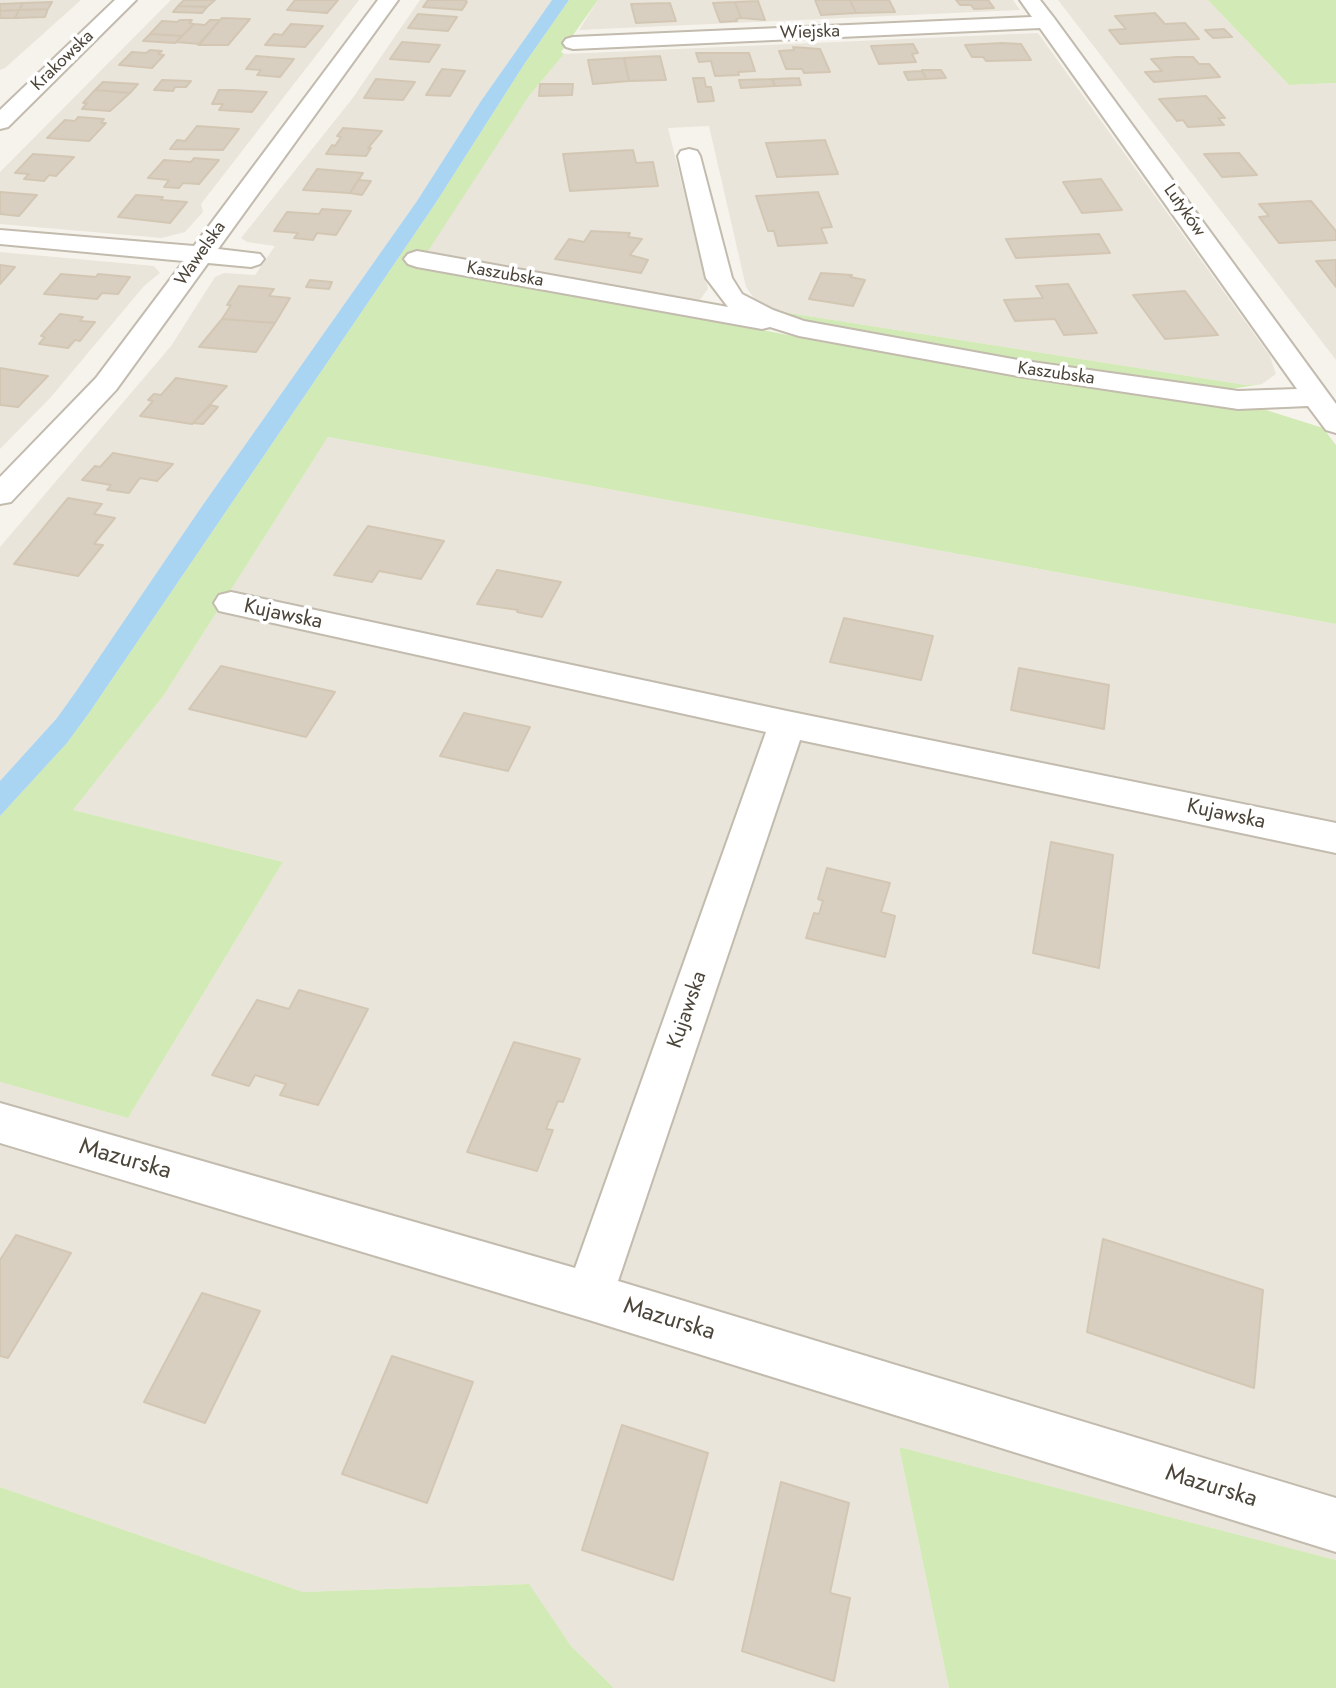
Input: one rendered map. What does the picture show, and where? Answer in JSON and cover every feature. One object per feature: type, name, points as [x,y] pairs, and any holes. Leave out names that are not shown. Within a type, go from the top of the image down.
[{"type":"street","name":"Krakowska","points":[[0,122],[126,0]]},
{"type":"street","name":"Wawelska","points":[[0,495],[106,384],[388,0]]},
{"type":"street","name":"Lutyków","points":[[1030,0],[1336,423]]},
{"type":"street","name":"Wiejska","points":[[573,43],[1047,22]]},
{"type":"street","points":[[13,84],[38,85]]},
{"type":"street","name":"Kaszubska","points":[[689,156],[719,278],[733,299],[764,316],[799,328]]},
{"type":"street","points":[[0,237],[251,260]]},
{"type":"street","name":"Kaszubska","points":[[417,259],[1018,368],[1238,400],[1316,397]]},
{"type":"street","name":"Kujawska","points":[[231,603],[787,724],[1336,838]]},
{"type":"street","name":"Kujawska","points":[[589,1296],[787,724]]},
{"type":"street","name":"Mazurska","points":[[0,1123],[589,1296],[1336,1525]]},
{"type":"shaded area","points":[[0,0],[81,0],[0,70]]},
{"type":"shaded area","points":[[171,0],[359,0],[201,204],[203,212],[185,232],[162,238],[0,224],[0,172]]},
{"type":"shaded area","points":[[420,0],[552,0],[481,101],[417,201],[200,509],[77,690],[57,718],[0,781],[0,547],[171,346],[215,277],[224,273],[255,275],[275,246],[247,242],[241,238],[352,99]]},
{"type":"shaded area","points":[[598,0],[1013,0],[1020,10],[579,30]]},
{"type":"shaded area","points":[[1058,0],[1208,0],[1289,85],[1336,83],[1336,360]]},
{"type":"shaded area","points":[[1038,33],[1270,356],[1276,374],[1262,384],[1246,385],[776,311],[755,300],[746,287],[709,126],[668,128],[708,289],[699,301],[425,253],[529,96],[564,54]]},
{"type":"shaded area","points":[[0,252],[154,266],[160,273],[144,286],[51,397],[0,449]]},
{"type":"shaded area","points":[[328,437],[1336,624],[1336,1560],[899,1447],[949,1688],[614,1688],[571,1646],[528,1584],[303,1592],[0,1487],[0,1082],[128,1118],[283,862],[73,810],[164,695]]},
{"type":"green space","points":[[569,0],[598,0],[561,52],[564,54],[529,96],[426,254],[699,301],[697,317],[828,343],[1176,400],[1266,410],[1323,428],[1336,445],[1336,624],[328,437],[164,695],[73,810],[283,862],[128,1118],[0,1082],[0,816],[67,743],[89,713],[435,204],[525,63]]},
{"type":"green space","points":[[1208,0],[1336,0],[1336,83],[1289,85]]},
{"type":"green space","points":[[776,311],[1246,385],[1262,384],[1225,390],[1156,384],[827,327]]},
{"type":"green space","points":[[899,1447],[1336,1560],[1336,1688],[949,1688]]},
{"type":"green space","points":[[0,1487],[303,1592],[529,1584],[571,1646],[614,1688],[0,1688]]},
{"type":"water","points":[[552,0],[569,0],[525,63],[435,204],[89,713],[67,743],[0,816],[0,781],[57,718],[77,690],[200,509],[417,201],[481,101]]},
{"type":"building","points":[[184,0],[215,0],[207,7],[178,6]]},
{"type":"building","points":[[295,0],[338,0],[327,13],[287,10]]},
{"type":"building","points":[[428,0],[467,2],[462,10],[423,7]]},
{"type":"building","points":[[815,0],[850,0],[856,13],[821,15]]},
{"type":"building","points":[[850,0],[889,0],[895,12],[856,13]]},
{"type":"building","points":[[956,0],[988,0],[994,8],[974,9],[971,5],[960,5]]},
{"type":"building","points":[[758,1],[765,20],[741,18],[735,2]]},
{"type":"building","points":[[52,2],[48,9],[19,10],[23,3]]},
{"type":"building","points":[[735,2],[741,18],[736,19],[737,21],[720,22],[713,3]]},
{"type":"building","points":[[23,3],[19,10],[0,11],[0,4]]},
{"type":"building","points":[[670,3],[676,21],[636,23],[631,4]]},
{"type":"building","points":[[178,6],[207,7],[202,13],[173,12]]},
{"type":"building","points":[[48,9],[45,17],[15,18],[19,10]]},
{"type":"building","points":[[19,10],[15,18],[0,18],[0,11]]},
{"type":"building","points":[[1155,13],[1165,24],[1185,23],[1199,39],[1120,44],[1109,30],[1126,29],[1115,16]]},
{"type":"building","points":[[418,14],[457,17],[448,31],[408,28]]},
{"type":"building","points":[[222,18],[250,19],[228,45],[198,45]]},
{"type":"building","points":[[192,20],[189,23],[194,24],[182,36],[150,34],[162,21]]},
{"type":"building","points":[[210,20],[220,20],[200,44],[176,42],[194,24],[205,25]]},
{"type":"building","points":[[291,24],[323,26],[305,47],[265,45],[274,34],[282,35]]},
{"type":"building","points":[[1224,29],[1232,37],[1213,38],[1205,30]]},
{"type":"building","points":[[150,34],[182,36],[175,43],[143,41]]},
{"type":"building","points":[[402,42],[440,45],[429,62],[390,59]]},
{"type":"building","points":[[913,44],[918,53],[912,54],[916,62],[879,64],[871,46]]},
{"type":"building","points":[[1021,44],[1031,60],[986,61],[983,57],[972,57],[965,45]]},
{"type":"building","points":[[793,47],[820,49],[830,72],[804,73],[802,69],[786,69],[779,51],[794,50]]},
{"type":"building","points":[[150,50],[162,51],[158,54],[164,55],[152,68],[119,65],[132,52],[146,53]]},
{"type":"building","points":[[696,53],[749,53],[755,71],[715,76],[711,61],[699,62]]},
{"type":"building","points":[[256,56],[294,59],[280,77],[257,75],[261,70],[246,69]]},
{"type":"building","points":[[660,56],[666,80],[629,81],[624,58]]},
{"type":"building","points":[[1193,57],[1199,64],[1209,64],[1220,77],[1154,82],[1145,72],[1162,71],[1151,59]]},
{"type":"building","points":[[624,58],[629,81],[593,84],[588,60]]},
{"type":"building","points":[[442,69],[465,71],[450,96],[426,95]]},
{"type":"building","points":[[922,70],[941,70],[946,78],[926,79]]},
{"type":"building","points":[[922,71],[926,79],[908,80],[904,72]]},
{"type":"building","points":[[693,78],[704,78],[706,87],[711,87],[714,101],[698,102]]},
{"type":"building","points":[[799,78],[801,85],[775,86],[773,79]]},
{"type":"building","points":[[376,79],[415,82],[403,100],[364,98]]},
{"type":"building","points":[[772,79],[774,86],[741,88],[739,80]]},
{"type":"building","points":[[162,80],[191,81],[186,87],[175,87],[173,91],[154,90]]},
{"type":"building","points":[[103,82],[138,84],[130,93],[95,90]]},
{"type":"building","points":[[540,84],[573,84],[572,95],[539,96]]},
{"type":"building","points":[[95,90],[130,93],[110,111],[82,109],[87,103],[83,103]]},
{"type":"building","points":[[219,90],[267,92],[252,112],[219,110],[223,104],[212,104]]},
{"type":"building","points":[[1206,96],[1225,118],[1218,118],[1224,125],[1188,127],[1183,120],[1177,121],[1159,99]]},
{"type":"building","points":[[78,117],[104,119],[101,123],[106,123],[89,141],[47,138],[65,120],[75,121]]},
{"type":"building","points":[[197,126],[239,129],[223,150],[170,149],[177,140],[185,141]]},
{"type":"building","points":[[343,128],[382,131],[368,148],[371,148],[366,156],[326,154],[341,137],[337,136]]},
{"type":"building","points":[[825,140],[838,174],[777,177],[766,143]]},
{"type":"building","points":[[633,150],[636,163],[653,162],[658,186],[570,191],[563,154]]},
{"type":"building","points":[[1239,153],[1257,175],[1222,177],[1204,154]]},
{"type":"building","points":[[33,154],[74,157],[56,176],[49,175],[44,181],[24,179],[29,174],[15,173]]},
{"type":"building","points":[[194,158],[219,160],[199,184],[183,183],[179,188],[164,187],[169,180],[148,178],[164,160],[191,162]]},
{"type":"building","points":[[317,169],[363,173],[350,193],[303,190]]},
{"type":"building","points":[[1101,179],[1122,210],[1082,213],[1063,182]]},
{"type":"building","points":[[358,180],[371,181],[362,195],[350,193]]},
{"type":"building","points":[[0,192],[37,195],[19,216],[0,214]]},
{"type":"building","points":[[818,192],[832,227],[821,228],[827,243],[778,246],[774,231],[768,231],[756,196]]},
{"type":"building","points":[[136,195],[187,202],[170,223],[118,217]]},
{"type":"building","points":[[1311,201],[1336,231],[1336,240],[1279,243],[1259,217],[1269,216],[1259,204]]},
{"type":"building","points":[[322,209],[351,211],[336,235],[317,233],[313,240],[294,238],[298,233],[274,231],[287,212],[319,214]]},
{"type":"building","points":[[591,231],[630,233],[628,237],[642,239],[630,255],[648,260],[641,273],[555,259],[569,239],[584,242]]},
{"type":"building","points":[[1099,234],[1110,253],[1016,258],[1006,239]]},
{"type":"building","points":[[1336,260],[1336,287],[1316,261]]},
{"type":"building","points":[[0,265],[15,267],[0,284]]},
{"type":"building","points":[[821,273],[852,275],[850,277],[865,280],[853,306],[809,299]]},
{"type":"building","points":[[61,274],[130,277],[118,294],[102,293],[97,299],[44,294]]},
{"type":"building","points":[[310,280],[332,282],[329,289],[306,287]]},
{"type":"building","points":[[1068,284],[1097,333],[1064,335],[1055,319],[1015,321],[1004,300],[1043,298],[1036,286]]},
{"type":"building","points":[[239,286],[274,289],[269,296],[290,298],[275,323],[222,319]]},
{"type":"building","points":[[1185,291],[1218,335],[1165,339],[1133,295]]},
{"type":"building","points":[[60,314],[83,317],[80,321],[95,322],[80,341],[75,340],[68,348],[39,344],[45,337],[41,336]]},
{"type":"building","points":[[222,319],[275,323],[256,352],[199,347]]},
{"type":"building","points":[[0,368],[48,376],[18,407],[0,405]]},
{"type":"building","points":[[176,378],[227,386],[192,424],[140,416],[153,401],[148,400],[154,394],[161,395]]},
{"type":"building","points":[[211,405],[218,407],[203,424],[193,423]]},
{"type":"building","points":[[113,453],[173,464],[157,481],[140,478],[129,493],[107,490],[111,485],[82,480]]},
{"type":"building","points":[[68,498],[102,504],[94,514],[115,518],[94,544],[103,545],[78,576],[14,564]]},
{"type":"building","points":[[368,526],[444,541],[421,579],[379,571],[372,582],[334,575]]},
{"type":"building","points":[[497,570],[561,582],[542,617],[517,612],[518,610],[477,604]]},
{"type":"building","points":[[844,618],[933,636],[921,680],[830,662]]},
{"type":"building","points":[[221,666],[335,692],[306,737],[189,709]]},
{"type":"building","points":[[1019,668],[1109,685],[1104,729],[1011,710]]},
{"type":"building","points":[[464,713],[530,727],[508,771],[440,756]]},
{"type":"building","points":[[1051,842],[1113,855],[1099,968],[1033,953]]},
{"type":"building","points":[[827,868],[890,883],[881,912],[895,916],[885,957],[806,938],[814,913],[819,914],[823,901],[818,899]]},
{"type":"building","points":[[299,990],[368,1009],[318,1105],[280,1095],[286,1084],[255,1075],[249,1086],[212,1075],[257,1000],[289,1009]]},
{"type":"building","points":[[514,1042],[580,1059],[563,1102],[558,1101],[546,1129],[553,1130],[537,1171],[467,1152]]},
{"type":"building","points":[[16,1235],[71,1253],[8,1358],[0,1356],[0,1260]]},
{"type":"building","points":[[1103,1239],[1263,1290],[1254,1388],[1087,1332]]},
{"type":"building","points":[[202,1293],[260,1311],[205,1423],[144,1402]]},
{"type":"building","points":[[392,1356],[473,1382],[427,1503],[342,1474]]},
{"type":"building","points":[[622,1425],[708,1453],[673,1580],[582,1550]]},
{"type":"building","points":[[781,1482],[849,1503],[830,1593],[850,1598],[834,1681],[742,1651]]}]
